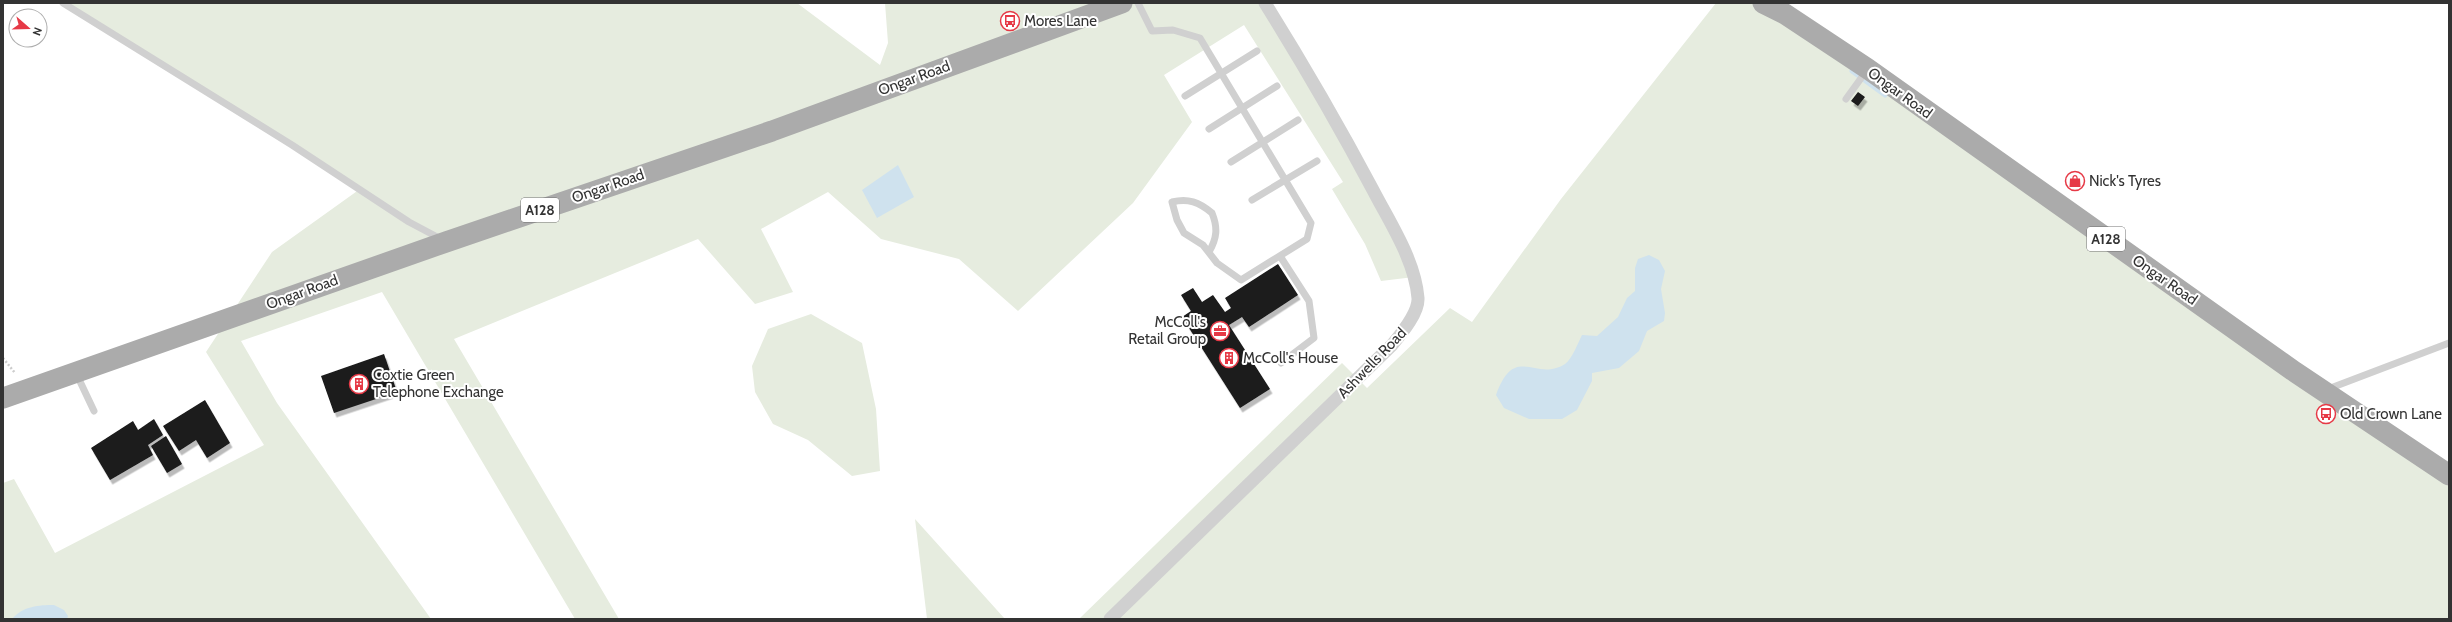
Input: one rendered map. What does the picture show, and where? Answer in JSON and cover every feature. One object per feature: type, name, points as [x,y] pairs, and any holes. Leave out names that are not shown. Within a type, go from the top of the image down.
[{"type":"main road","name":"Ongar Road","points":[[3,398],[446,242],[772,131],[1122,3]]},
{"type":"main road","name":"Ongar Road","points":[[1763,3],[1785,14],[1864,75],[2449,475]]},
{"type":"street","name":"Ashwells Road","points":[[1110,619],[1392,345],[1408,325],[1418,300],[1414,277],[1399,240],[1324,98],[1265,3]]},
{"type":"lane","points":[[63,3],[292,145],[409,222],[446,242]]},
{"type":"lane","points":[[1138,3],[1152,31],[1173,30],[1200,38],[1243,108],[1284,181],[1311,223],[1307,239],[1241,280],[1217,263],[1203,244],[1184,233],[1177,220],[1172,202],[1183,199],[1193,200],[1212,213],[1216,231],[1215,241],[1209,252]]},
{"type":"lane","points":[[1185,96],[1257,51]]},
{"type":"lane","points":[[1846,99],[1864,75]]},
{"type":"lane","points":[[1209,129],[1277,86]]},
{"type":"lane","points":[[1231,162],[1298,120]]},
{"type":"lane","points":[[1252,200],[1317,161]]},
{"type":"lane","points":[[1280,256],[1308,301],[1314,338],[1281,363]]},
{"type":"lane","points":[[2325,390],[2449,343]]},
{"type":"lane","points":[[76,373],[94,411]]},
{"type":"shaded area","points":[[65,3],[797,3],[880,65],[888,43],[885,3],[1265,3],[1414,277],[1381,281],[1365,244],[1332,189],[1343,182],[1244,25],[1164,75],[1192,122],[1133,203],[1018,311],[959,259],[881,239],[828,192],[761,229],[793,292],[755,304],[698,239],[454,339],[619,619],[575,619],[382,292],[241,341],[277,403],[431,619],[3,619],[3,483],[14,479],[55,553],[264,445],[206,352],[272,252],[360,189]]},
{"type":"shaded area","points":[[1716,3],[1763,3],[2449,475],[2449,619],[1079,619],[1342,363],[1367,388],[1450,308],[1472,322],[1561,199]]},
{"type":"shaded area","points":[[811,314],[862,343],[876,409],[880,471],[852,476],[808,440],[773,424],[755,392],[752,366],[768,329]]},
{"type":"shaded area","points":[[915,519],[1005,619],[927,619]]},
{"type":"water","points":[[898,165],[914,197],[877,218],[862,190]]},
{"type":"water","points":[[1649,255],[1659,260],[1665,271],[1661,289],[1665,313],[1664,321],[1647,331],[1639,351],[1619,368],[1592,373],[1592,381],[1577,410],[1562,419],[1529,419],[1504,408],[1496,395],[1503,379],[1511,370],[1518,367],[1554,369],[1568,362],[1582,335],[1597,336],[1618,317],[1627,298],[1635,291],[1635,268],[1638,259]]},
{"type":"water","points":[[54,605],[64,610],[68,616],[67,619],[12,619],[21,611],[32,607]]},
{"type":"building","points":[[1858,92],[1865,97],[1858,106],[1851,101]]},
{"type":"building","name":"McColl's House","points":[[1278,264],[1298,295],[1249,327],[1242,317],[1229,325],[1270,389],[1240,408],[1182,317],[1191,311],[1181,295],[1193,288],[1202,302],[1213,295],[1225,312],[1231,308],[1225,298]]},
{"type":"building","name":"Coxtie Green Telephone Exchange","points":[[384,354],[397,392],[334,413],[321,376]]},
{"type":"building","points":[[205,400],[230,443],[207,458],[196,440],[179,451],[163,426]]},
{"type":"building","points":[[154,419],[163,435],[148,445],[153,455],[110,480],[91,448],[133,421],[138,430]]},
{"type":"building","points":[[166,436],[182,464],[167,473],[151,446]]},
{"type":"waterway","points":[[1852,71],[1885,95]]},
{"type":"place","name":"Mores Lane","points":[[1010,21]]},
{"type":"place","name":"Nick's Tyres","points":[[2075,181]]},
{"type":"place","name":"McColl's Retail Group","points":[[1220,331]]},
{"type":"place","name":"McColl's House","points":[[1229,358]]},
{"type":"place","name":"Coxtie Green Telephone Exchange","points":[[359,384]]},
{"type":"place","name":"Old Crown Lane","points":[[2326,414]]}]
